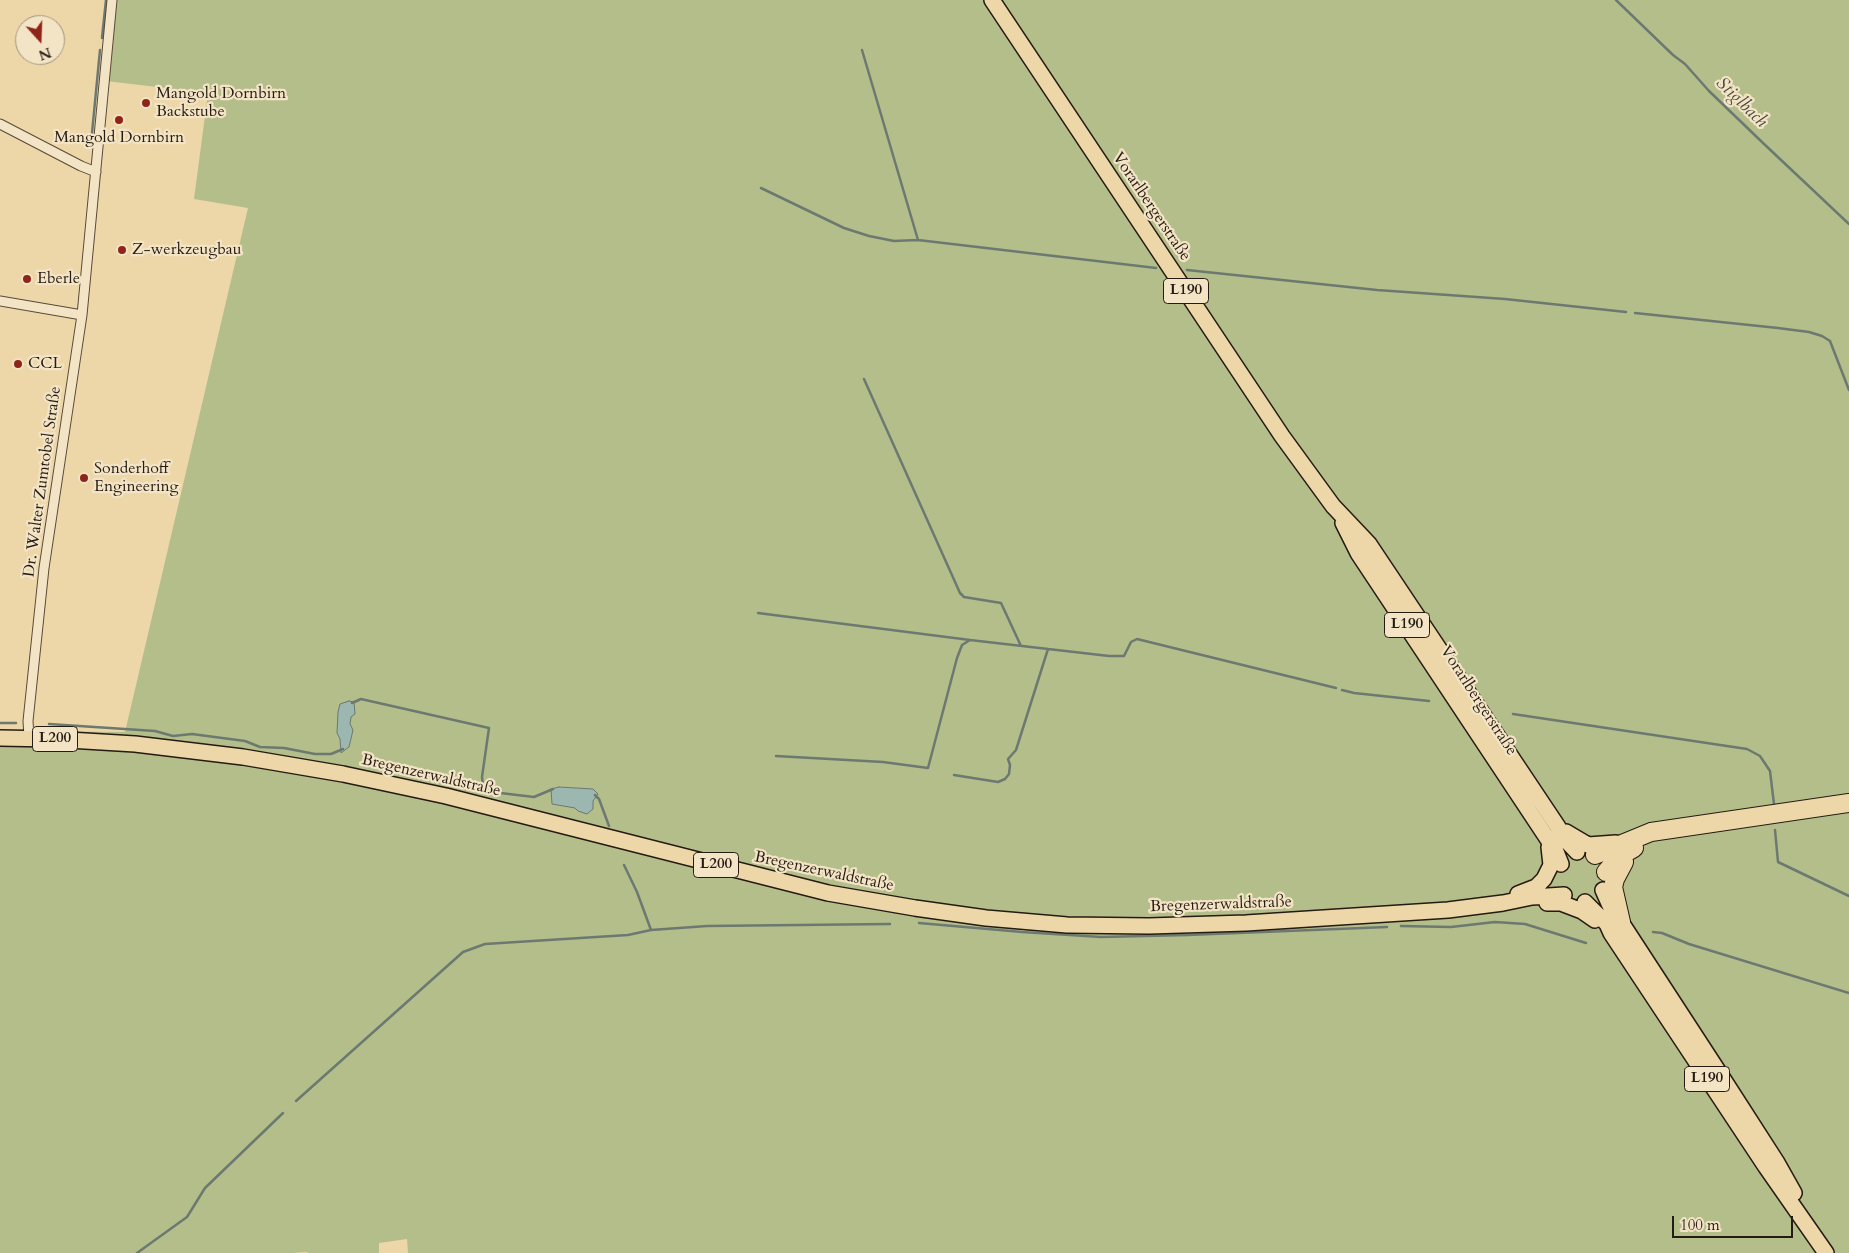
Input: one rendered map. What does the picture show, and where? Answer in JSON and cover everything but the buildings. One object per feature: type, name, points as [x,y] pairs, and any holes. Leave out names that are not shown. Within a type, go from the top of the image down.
[{"type":"highway","points":[[1595,855],[1622,842],[1650,832],[1849,803]]},
{"type":"highway","points":[[1606,872],[1620,856],[1642,843],[1685,834],[1849,811]]},
{"type":"highway","points":[[1616,928],[1615,879],[1627,858],[1642,843]]},
{"type":"main road","name":"Vorarlbergerstraße","points":[[992,0],[1247,384],[1334,506],[1369,544],[1558,827],[1563,838],[1577,852]]},
{"type":"main road","name":"Vorarlbergerstraße","points":[[1334,506],[1358,553],[1549,841],[1557,849],[1558,886],[1564,895]]},
{"type":"main road","name":"Bregenzerwaldstraße","points":[[0,738],[135,744],[243,757],[343,774],[446,796],[828,893],[986,918],[1067,924],[1149,926],[1448,910],[1504,903],[1532,897],[1564,895]]},
{"type":"main road","points":[[1558,827],[1588,845],[1622,842]]},
{"type":"main road","points":[[1504,903],[1516,895],[1536,887],[1544,879],[1551,865],[1549,841]]},
{"type":"main road","points":[[1559,870],[1568,856],[1577,852],[1595,855],[1600,860],[1607,879],[1603,890],[1596,898],[1585,902]]},
{"type":"main road","name":"Bregenzerwaldstraße","points":[[1532,897],[1550,886],[1559,870]]},
{"type":"main road","name":"L190","points":[[1603,890],[1615,917],[1616,928],[1637,973],[1771,1175],[1816,1236]]},
{"type":"main road","name":"L190","points":[[1564,895],[1577,902],[1585,902],[1607,924],[1616,928],[1669,996],[1776,1161],[1826,1253]]},
{"type":"main road","points":[[1504,903],[1514,906],[1560,903],[1582,911],[1616,928]]},
{"type":"main road","name":"L190","points":[[1637,973],[1648,977],[1661,995],[1669,996]]},
{"type":"street","name":"Dr. Walter Zumtobel Straße","points":[[29,738],[28,721],[44,575],[82,315],[112,0]]},
{"type":"street","points":[[0,124],[96,172]]},
{"type":"street","points":[[0,301],[82,315]]},
{"type":"green space","points":[[114,0],[1849,0],[1849,1253],[408,1253],[407,1239],[379,1243],[379,1253],[0,1253],[0,731],[125,732],[248,208],[194,199],[208,93],[106,81]]},
{"type":"water","points":[[349,701],[354,702],[355,714],[351,717],[350,724],[353,730],[349,747],[341,753],[340,739],[337,733],[338,712],[340,704]]},
{"type":"water","points":[[559,787],[593,789],[598,794],[593,801],[593,809],[587,814],[575,808],[552,804],[551,789]]},
{"type":"waterway","points":[[102,38],[106,0]]},
{"type":"waterway","name":"Stiglbach","points":[[1616,0],[1673,55],[1685,64],[1709,91],[1849,224]]},
{"type":"waterway","points":[[92,133],[100,50]]},
{"type":"waterway","points":[[862,50],[918,240],[1156,268]]},
{"type":"waterway","points":[[761,188],[844,228],[894,241],[918,240]]},
{"type":"waterway","points":[[1187,270],[1377,290],[1505,299],[1626,312]]},
{"type":"waterway","points":[[1635,313],[1778,328],[1809,332],[1822,336],[1830,341],[1849,390]]},
{"type":"waterway","points":[[864,379],[960,593],[964,597],[1001,603],[1021,646]]},
{"type":"waterway","points":[[758,613],[970,640]]},
{"type":"waterway","points":[[776,756],[883,762],[928,768],[957,658],[962,645],[970,640],[1109,656],[1124,656],[1131,642],[1137,639],[1336,688]]},
{"type":"waterway","points":[[954,775],[998,782],[1005,779],[1009,774],[1010,765],[1008,759],[1016,750],[1048,649]]},
{"type":"waterway","points":[[1342,690],[1429,701]]},
{"type":"waterway","points":[[352,703],[361,699],[489,728],[482,777],[483,786],[492,792],[534,797],[553,789]]},
{"type":"waterway","points":[[1513,714],[1747,749],[1760,756],[1770,771],[1774,804]]},
{"type":"waterway","points":[[0,723],[16,723]]},
{"type":"waterway","points":[[49,724],[155,731],[173,736],[192,734],[245,741],[260,747],[284,748],[315,754],[331,754],[343,749]]},
{"type":"waterway","points":[[595,795],[599,799],[609,826]]},
{"type":"waterway","points":[[1775,830],[1778,862],[1849,896]]},
{"type":"waterway","points":[[624,865],[637,892],[651,930],[707,926],[890,924]]},
{"type":"waterway","points":[[1401,926],[1451,927],[1495,922],[1525,924],[1586,943]]},
{"type":"waterway","points":[[919,923],[1101,937],[1387,927]]},
{"type":"waterway","points":[[296,1101],[463,952],[485,944],[628,935],[651,930]]},
{"type":"waterway","points":[[1653,932],[1662,933],[1689,944],[1849,993]]},
{"type":"waterway","points":[[137,1253],[187,1217],[205,1188],[283,1113]]},
{"type":"place","name":"Mangold Dornbirn Backstube","points":[[146,103]]},
{"type":"place","name":"Mangold Dornbirn","points":[[119,120]]},
{"type":"place","name":"Z-werkzeugbau","points":[[122,250]]},
{"type":"place","name":"Eberle","points":[[27,279]]},
{"type":"place","name":"CCL","points":[[18,364]]},
{"type":"place","name":"Sonderhoff Engineering","points":[[84,478]]}]
